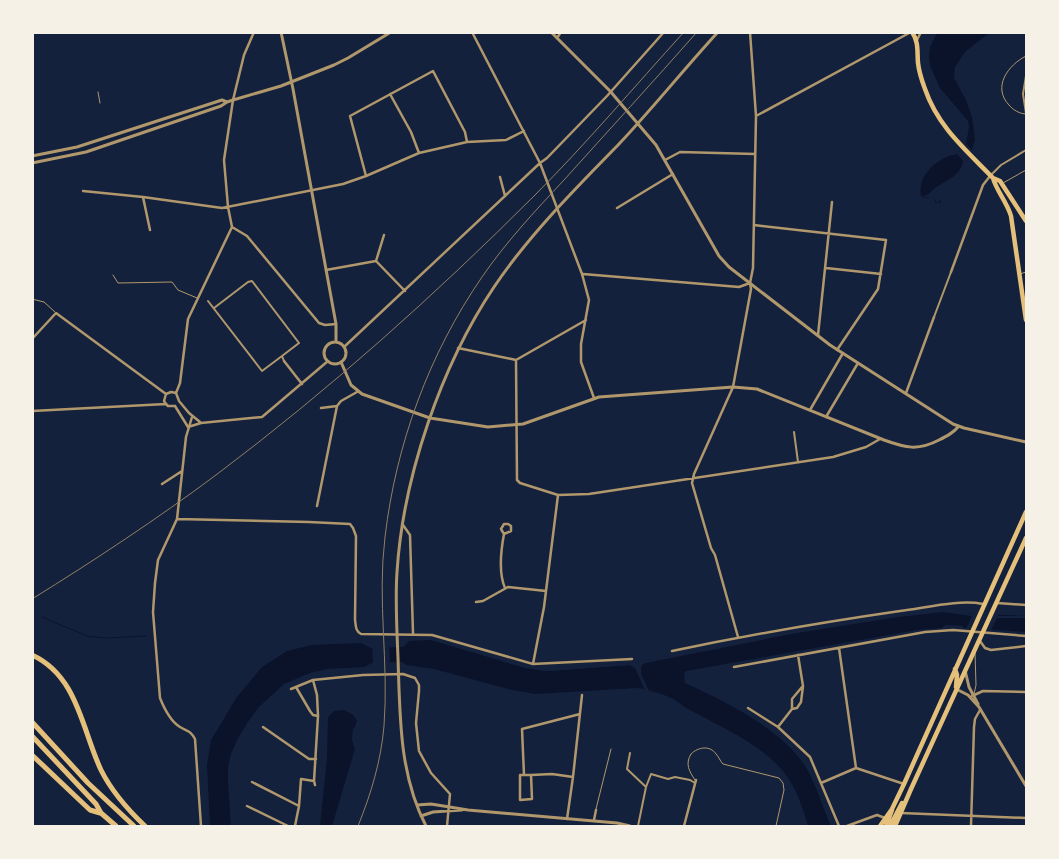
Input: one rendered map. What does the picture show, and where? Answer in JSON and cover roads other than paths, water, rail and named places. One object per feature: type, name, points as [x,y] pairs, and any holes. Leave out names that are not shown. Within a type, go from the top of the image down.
[{"type":"highway","points":[[32,655],[53,668],[66,685],[77,705],[97,760],[108,782],[121,802],[145,826]]},
{"type":"highway","points":[[32,722],[88,783],[134,826]]},
{"type":"highway","points":[[32,736],[96,804],[101,813],[116,826]]},
{"type":"highway","points":[[32,755],[90,810],[101,813]]},
{"type":"main road","points":[[912,32],[917,40],[921,78],[937,117],[952,137],[992,177],[1001,183],[1026,221]]},
{"type":"main road","points":[[992,177],[1011,216],[1026,320]]},
{"type":"main road","points":[[886,826],[892,808],[1026,512]]},
{"type":"main road","points":[[895,826],[910,789],[1026,538]]},
{"type":"main road","points":[[955,669],[958,674],[956,689]]},
{"type":"main road","points":[[890,826],[910,789]]},
{"type":"main road","points":[[880,826],[892,808]]},
{"type":"street","points":[[201,423],[192,417],[179,401],[176,393],[180,383],[188,319],[232,228],[228,207],[224,160],[233,100],[244,55],[254,32]]},
{"type":"street","points":[[281,32],[292,81],[336,324],[336,342]]},
{"type":"street","points":[[32,163],[86,152],[292,81],[348,58],[391,32]]},
{"type":"street","points":[[472,32],[540,163],[582,274],[589,300],[581,344],[582,362],[594,398]]},
{"type":"street","points":[[551,32],[610,91],[656,145],[719,256],[730,267],[837,350],[959,426],[1026,442]]},
{"type":"street","points":[[557,38],[561,32]]},
{"type":"street","points":[[344,347],[547,158],[664,32]]},
{"type":"street","points":[[426,826],[417,806],[405,764],[400,721],[396,619],[397,572],[403,526],[411,481],[430,418],[458,348],[479,310],[502,275],[557,209],[638,123],[718,32]]},
{"type":"street","points":[[738,637],[715,554],[711,548],[692,483],[733,386],[751,289],[756,116],[750,32]]},
{"type":"street","points":[[756,116],[912,32]]},
{"type":"street","points":[[917,40],[921,32]]},
{"type":"street","points":[[366,176],[350,116],[433,71],[465,132],[467,142]]},
{"type":"street","points":[[1026,76],[1023,94],[1026,114]]},
{"type":"street","points":[[390,94],[411,132],[419,154]]},
{"type":"street","points":[[32,156],[77,147],[222,100],[227,102]]},
{"type":"street","points":[[83,191],[222,208],[343,184],[419,154],[467,142],[506,140],[524,131]]},
{"type":"street","points":[[906,393],[983,184],[992,177],[1001,165],[1026,150]]},
{"type":"street","points":[[665,160],[680,152],[755,154]]},
{"type":"street","points":[[617,208],[673,174]]},
{"type":"street","points":[[500,176],[505,196]]},
{"type":"street","points":[[143,197],[150,230]]},
{"type":"street","points":[[818,335],[832,202]]},
{"type":"street","points":[[754,225],[886,240],[878,289],[837,350]]},
{"type":"street","points":[[232,228],[247,236],[319,322],[325,325],[336,324]]},
{"type":"street","points":[[376,261],[384,235]]},
{"type":"street","points":[[326,270],[376,261]]},
{"type":"street","points":[[376,261],[405,291]]},
{"type":"street","points":[[826,268],[881,274]]},
{"type":"street","points":[[582,274],[739,286],[750,283]]},
{"type":"street","points":[[208,301],[262,371],[299,343],[252,281],[248,282],[214,308]]},
{"type":"street","points":[[32,339],[56,313],[166,394]]},
{"type":"street","points":[[458,348],[516,360],[586,320]]},
{"type":"street","points":[[336,342],[344,347],[346,355],[341,362],[334,364],[328,362],[325,357],[325,349],[336,342]]},
{"type":"street","points":[[810,410],[843,353]]},
{"type":"street","points":[[282,356],[302,384]]},
{"type":"street","points":[[516,360],[518,426],[516,459],[518,481],[558,495],[589,494],[833,457],[866,447],[880,439]]},
{"type":"street","points":[[188,427],[201,423],[262,417],[328,362]]},
{"type":"street","points":[[341,362],[348,381],[357,392],[430,418],[488,427],[518,426],[594,398],[733,386],[758,389],[880,439],[903,446],[923,448],[951,434],[959,426]]},
{"type":"street","points":[[826,417],[858,363]]},
{"type":"street","points":[[317,506],[337,406],[341,401],[357,392]]},
{"type":"street","points":[[166,394],[176,393]]},
{"type":"street","points":[[166,394],[164,401],[166,404]]},
{"type":"street","points":[[175,406],[179,401]]},
{"type":"street","points":[[32,411],[166,404],[171,407],[175,406]]},
{"type":"street","points":[[175,406],[188,427]]},
{"type":"street","points":[[322,408],[337,406]]},
{"type":"street","points":[[192,417],[188,427],[178,519],[160,555],[152,612],[160,698],[164,708],[175,724],[191,732],[195,739],[201,826]]},
{"type":"street","points":[[794,432],[798,462]]},
{"type":"street","points":[[162,484],[182,471]]},
{"type":"street","points":[[533,664],[546,591],[558,495]]},
{"type":"street","points":[[178,519],[350,524],[354,528],[356,536],[355,620],[358,633],[361,634],[413,633],[432,635],[533,664],[632,659]]},
{"type":"street","points":[[504,534],[511,531],[508,524],[504,524],[501,527],[504,534],[501,549],[504,588]]},
{"type":"street","points":[[403,526],[410,535],[413,633]]},
{"type":"street","points":[[476,602],[483,601],[508,587],[546,591]]},
{"type":"street","points":[[996,602],[1026,605]]},
{"type":"street","points":[[672,651],[821,622],[941,606],[973,603],[985,605]]},
{"type":"street","points":[[734,667],[892,637],[945,630],[1026,636]]},
{"type":"street","points":[[979,638],[985,648],[991,650],[1026,646]]},
{"type":"street","points":[[839,648],[856,768]]},
{"type":"street","points":[[778,727],[792,709],[797,708],[803,695],[798,655]]},
{"type":"street","points":[[965,670],[972,696],[1026,786]]},
{"type":"street","points":[[291,689],[313,680],[392,673],[407,674],[418,681],[419,698],[416,722],[420,751],[431,774],[450,794],[447,826]]},
{"type":"street","points":[[313,680],[317,695],[318,716],[314,781],[316,785]]},
{"type":"street","points":[[792,709],[792,699],[802,686]]},
{"type":"street","points":[[296,687],[310,711],[318,716]]},
{"type":"street","points":[[956,689],[972,696],[983,691],[1026,692]]},
{"type":"street","points":[[567,819],[574,777],[582,695]]},
{"type":"street","points":[[748,708],[778,727],[810,757],[839,826]]},
{"type":"street","points":[[970,826],[974,719],[980,708]]},
{"type":"street","points":[[524,775],[522,729],[580,714]]},
{"type":"street","points":[[263,727],[309,759],[316,759]]},
{"type":"street","points":[[630,753],[628,769],[646,787]]},
{"type":"street","points":[[821,783],[856,768],[904,784]]},
{"type":"street","points":[[531,775],[532,799],[520,800],[520,775],[552,774],[574,777]]},
{"type":"street","points":[[638,826],[640,810],[651,774],[668,779],[675,777],[695,782],[684,826]]},
{"type":"street","points":[[295,826],[301,779],[314,781]]},
{"type":"street","points":[[252,782],[299,806]]},
{"type":"street","points":[[417,806],[426,804],[449,806],[468,810],[630,826]]},
{"type":"street","points":[[247,806],[288,826]]},
{"type":"street","points":[[421,816],[433,812],[468,810]]},
{"type":"street","points":[[594,821],[596,810]]},
{"type":"street","points":[[900,813],[971,814],[1026,818]]},
{"type":"street","points":[[848,826],[877,815],[885,818]]},
{"type":"lane","points":[[1026,56],[1011,68],[1002,84],[1001,91],[1003,99],[1010,107],[1022,114],[1026,114]]},
{"type":"lane","points":[[98,92],[100,103]]},
{"type":"lane","points":[[1001,183],[1026,170]]},
{"type":"lane","points":[[1019,274],[1026,272]]},
{"type":"lane","points":[[113,275],[118,283],[172,282],[178,290],[198,299]]},
{"type":"lane","points":[[32,299],[44,302],[56,313]]},
{"type":"lane","points":[[972,696],[976,686],[976,658],[974,650]]},
{"type":"lane","points":[[695,782],[688,762],[691,754],[702,748],[715,752],[723,764],[779,778],[784,786],[776,826]]},
{"type":"lane","points":[[596,810],[611,749]]},
{"type":"water","points":[[937,33],[989,33],[965,52],[955,67],[954,78],[966,100],[972,117],[975,140],[972,150],[966,144],[969,127],[968,121],[940,88],[930,66],[930,47]]},
{"type":"water","points":[[957,154],[963,161],[960,170],[928,194],[921,196],[922,181],[930,168],[943,159]]},
{"type":"water","points":[[942,612],[1026,616],[1026,632],[945,625],[942,628],[917,630],[686,671],[684,673],[685,683],[735,708],[769,729],[784,741],[797,755],[811,776],[831,826],[808,826],[801,804],[791,783],[783,771],[763,752],[739,736],[687,709],[674,699],[638,688],[535,694],[512,690],[434,669],[406,665],[402,662],[372,663],[364,667],[327,669],[310,673],[284,684],[259,707],[238,738],[231,754],[228,767],[228,781],[231,826],[210,826],[207,765],[211,740],[237,697],[262,667],[287,651],[311,645],[361,643],[371,648],[403,647],[409,641],[431,640],[525,668],[545,671],[641,664],[791,634]]},
{"type":"water","points":[[344,710],[352,714],[357,720],[353,728],[352,740],[355,749],[332,826],[320,826],[327,758],[328,717],[334,711]]},
{"type":"waterway","points":[[923,197],[929,198]]},
{"type":"waterway","points":[[935,200],[936,203],[940,200],[940,203]]},
{"type":"waterway","points":[[42,617],[87,636],[105,638],[146,636]]},
{"type":"railway","points":[[32,599],[126,539],[216,475],[340,376],[458,270],[534,196],[591,136],[684,32]]},
{"type":"railway","points":[[358,826],[375,777],[384,726],[385,679],[382,585],[385,537],[390,502],[407,434],[431,369],[463,306],[501,251],[697,32]]}]
